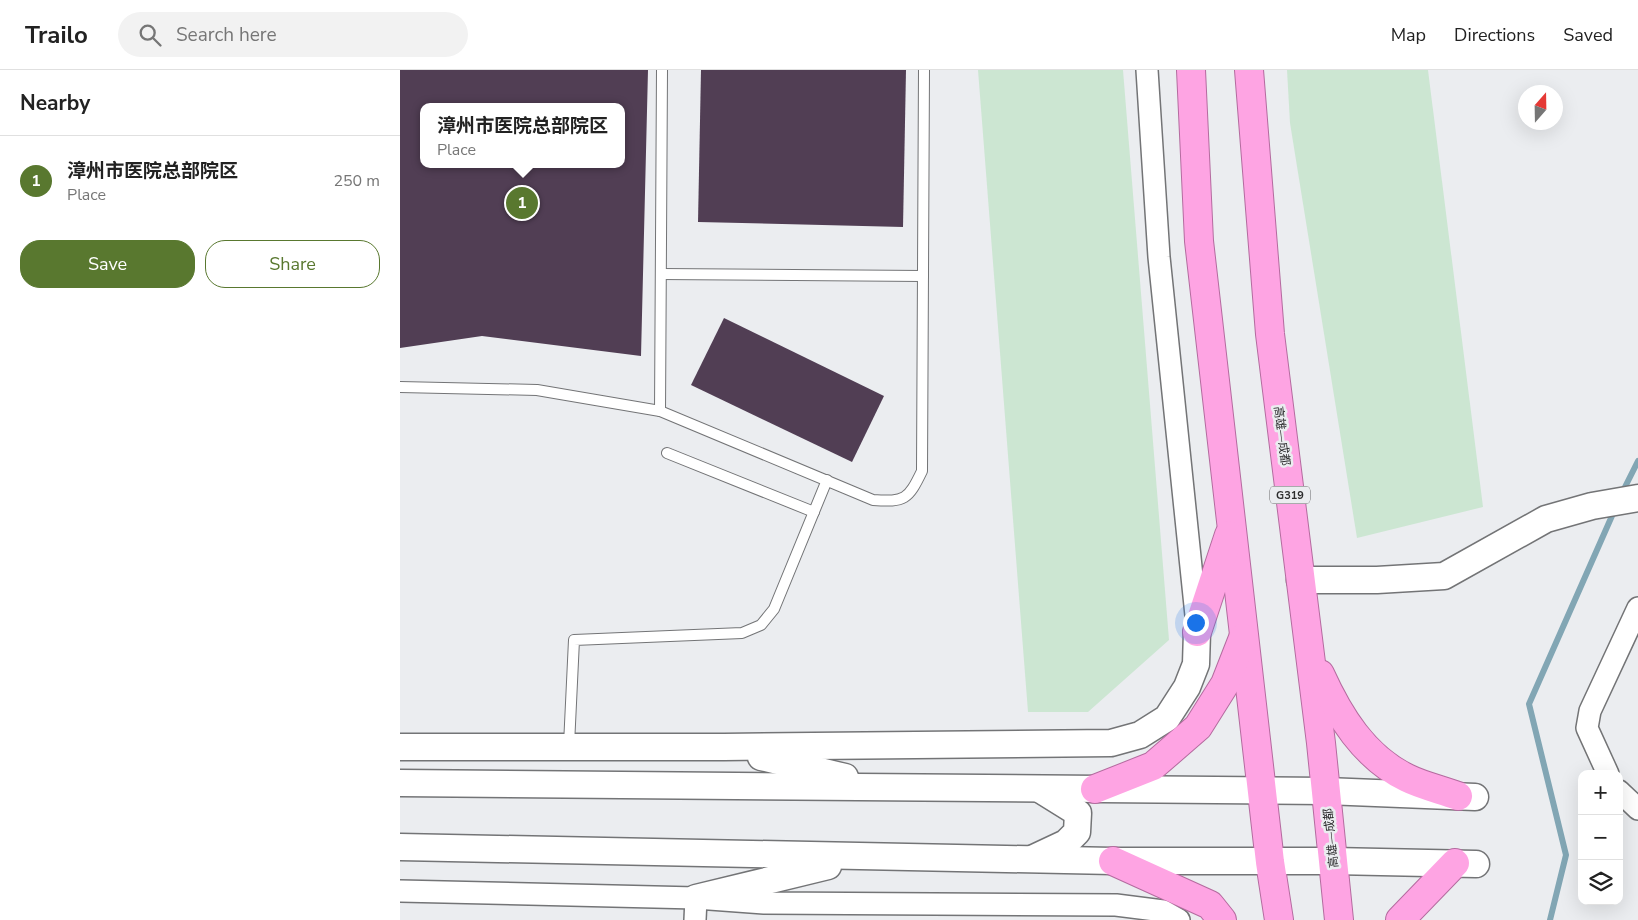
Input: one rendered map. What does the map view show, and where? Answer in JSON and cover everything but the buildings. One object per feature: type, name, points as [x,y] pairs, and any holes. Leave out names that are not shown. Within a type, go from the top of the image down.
[{"type":"highway","points":[[1191,70],[1199,241],[1270,862],[1279,920]]},
{"type":"highway","name":"高雄—成都","points":[[1249,70],[1270,334],[1310,651],[1339,920]]},
{"type":"highway","points":[[1197,632],[1232,526]]},
{"type":"highway","points":[[1095,789],[1153,766],[1198,727],[1225,684],[1244,635]]},
{"type":"highway","points":[[1310,651],[1334,704],[1365,748],[1406,778],[1467,797]]},
{"type":"highway","points":[[1113,862],[1210,905],[1222,920]]},
{"type":"highway","points":[[1400,920],[1465,864]]},
{"type":"street","points":[[400,747],[724,747],[1111,743],[1140,735],[1167,718],[1187,687],[1196,664],[1197,632],[1159,257],[1147,70]]},
{"type":"street","points":[[1300,580],[1377,580],[1444,576],[1546,519],[1592,506],[1638,498]]},
{"type":"street","points":[[1606,770],[1587,728],[1590,711],[1638,608]]},
{"type":"street","points":[[724,747],[888,788]]},
{"type":"street","points":[[400,783],[1326,791],[1467,797]]},
{"type":"street","points":[[1032,860],[1066,842],[1077,832],[1078,813],[1039,789]]},
{"type":"street","points":[[1623,796],[1638,809]]},
{"type":"street","points":[[400,847],[1113,862],[1333,861],[1465,864]]},
{"type":"street","points":[[696,909],[867,857]]},
{"type":"street","points":[[400,892],[696,909],[764,904],[1116,905],[1163,911],[1179,920]]},
{"type":"lane","points":[[660,410],[662,70]]},
{"type":"lane","points":[[400,387],[537,390],[660,410],[873,500],[896,501],[912,493],[922,472],[924,70]]},
{"type":"lane","points":[[661,274],[923,276]]},
{"type":"lane","points":[[667,453],[814,512]]},
{"type":"lane","points":[[569,747],[574,640],[742,633],[761,625],[774,609],[827,480]]},
{"type":"green space","points":[[978,70],[1123,70],[1169,640],[1088,712],[1028,712]]},
{"type":"green space","points":[[1287,70],[1428,70],[1483,507],[1357,538],[1290,123]]},
{"type":"waterway","points":[[1621,495],[1638,461]]},
{"type":"waterway","points":[[1550,920],[1566,855],[1529,704],[1615,509]]},
{"type":"place","name":"漳州市医院总部院区","points":[[522,203]]}]
